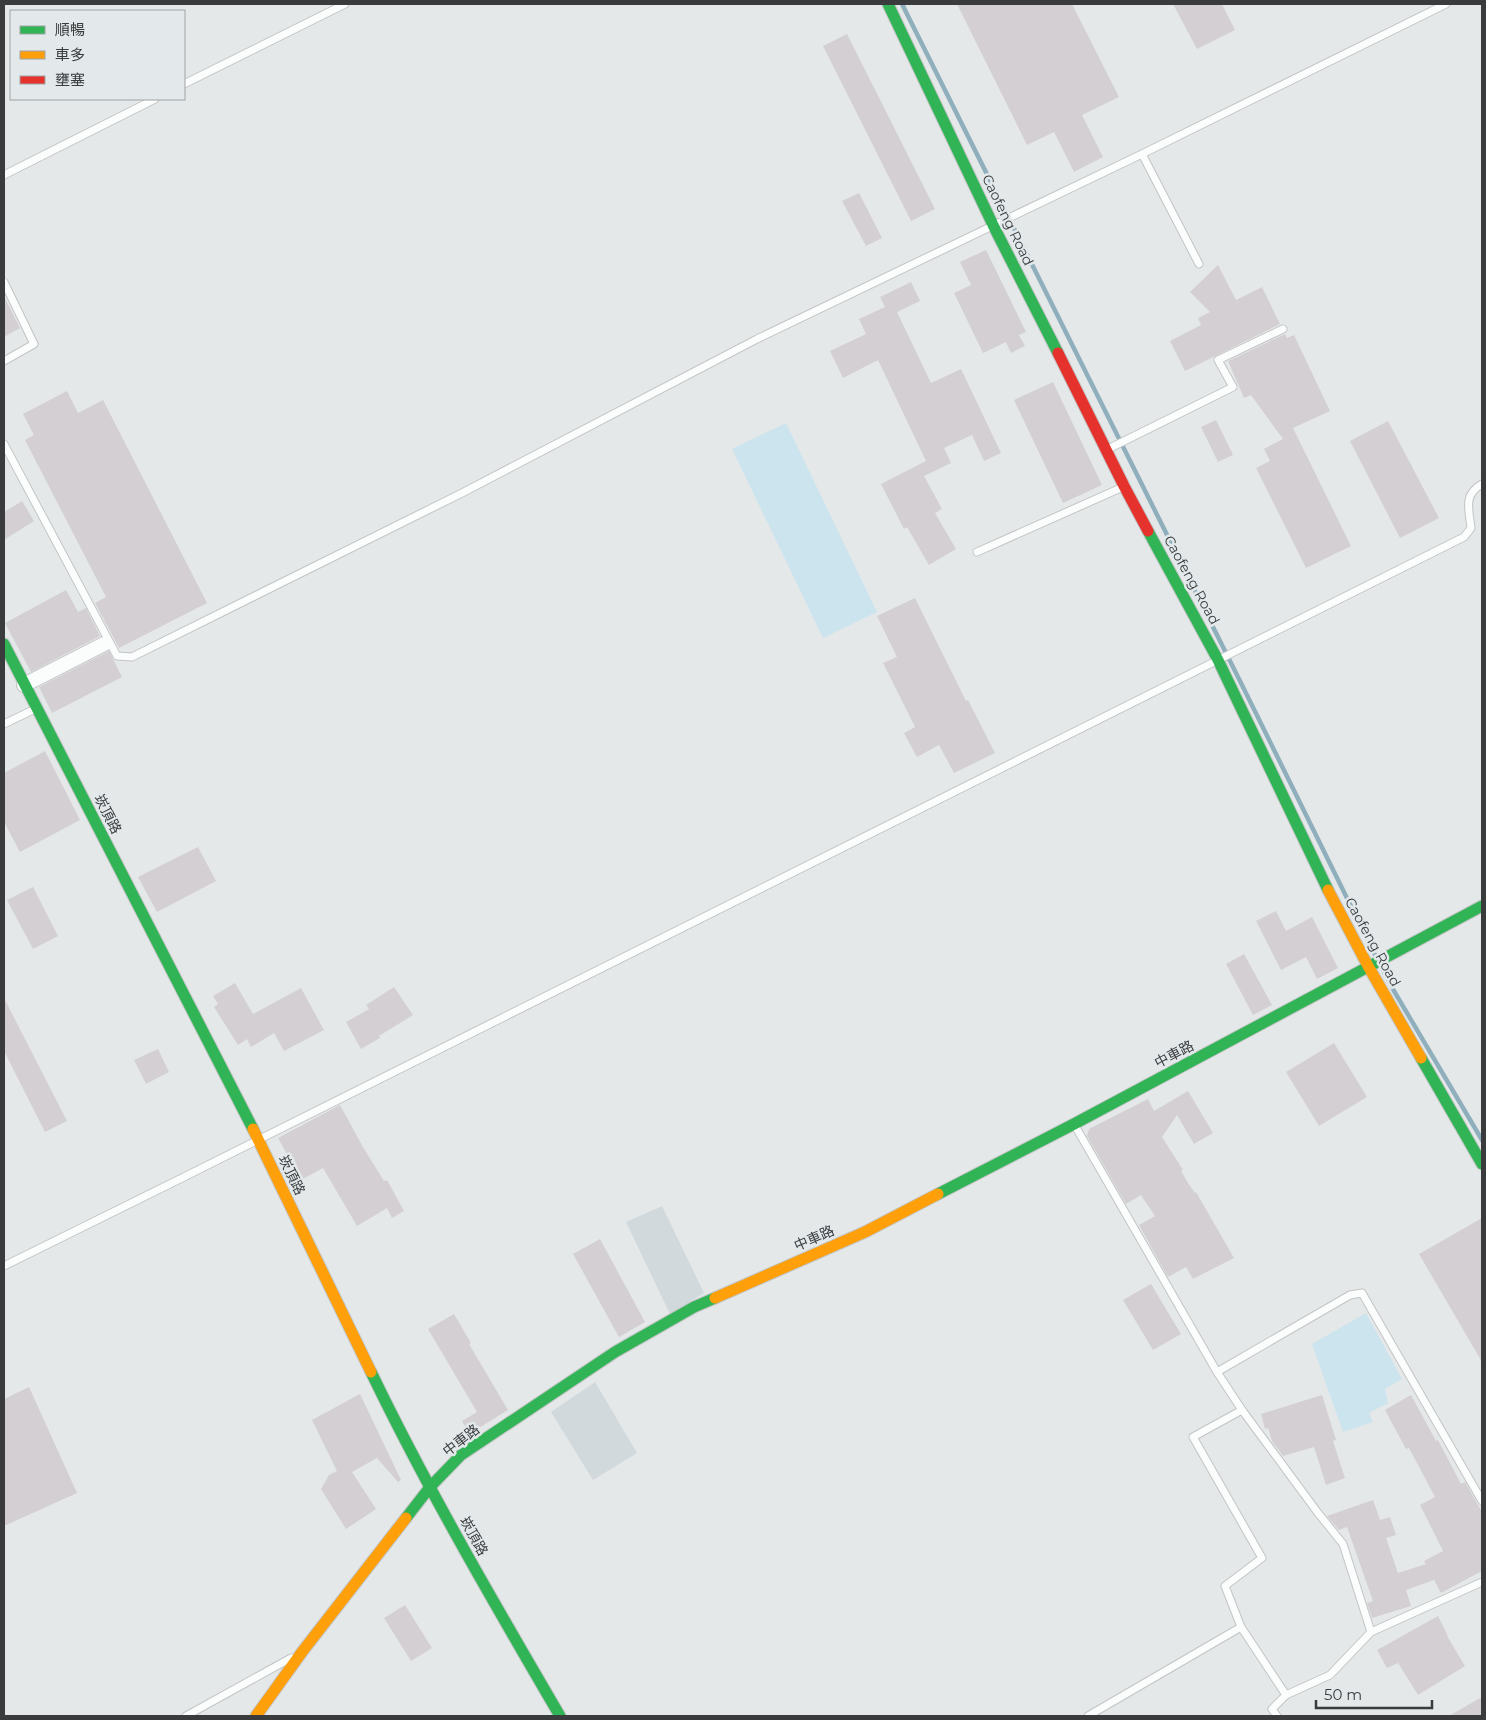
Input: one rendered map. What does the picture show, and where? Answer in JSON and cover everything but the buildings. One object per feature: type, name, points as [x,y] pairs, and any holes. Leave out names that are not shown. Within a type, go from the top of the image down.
[{"type":"street","name":"Caofeng Road","points":[[888,4],[993,225],[1124,486],[1218,660],[1339,913],[1482,1164]]},
{"type":"street","name":"崁頂路","points":[[4,644],[258,1139],[397,1426],[469,1559],[560,1716]]},
{"type":"street","points":[[24,685],[104,644]]},
{"type":"street","name":"中車路","points":[[256,1716],[302,1652],[430,1487],[461,1455],[614,1352],[694,1307],[865,1232],[1074,1124],[1482,906]]},
{"type":"lane","points":[[185,84],[345,4]]},
{"type":"lane","points":[[4,444],[116,656],[132,658],[462,493],[757,339],[1142,154],[1446,4]]},
{"type":"lane","points":[[4,175],[153,100]]},
{"type":"lane","points":[[1142,154],[1199,264]]},
{"type":"lane","points":[[4,282],[34,344],[4,361]]},
{"type":"lane","points":[[1107,449],[1233,387],[1218,360],[1283,329]]},
{"type":"lane","points":[[4,1266],[1464,537],[1471,528],[1468,500],[1473,489],[1482,484]]},
{"type":"lane","points":[[977,552],[1124,486]]},
{"type":"lane","points":[[4,724],[36,708]]},
{"type":"lane","points":[[1074,1124],[1217,1372],[1242,1410],[1343,1544],[1370,1632]]},
{"type":"lane","points":[[1217,1372],[1350,1295],[1362,1293],[1482,1501]]},
{"type":"lane","points":[[1242,1410],[1193,1437],[1262,1558],[1225,1586],[1241,1627],[1286,1695]]},
{"type":"lane","points":[[1277,1716],[1272,1709],[1286,1695],[1330,1675],[1370,1632],[1482,1582]]},
{"type":"lane","points":[[1088,1716],[1241,1627]]},
{"type":"lane","points":[[186,1716],[302,1652]]},
{"type":"shaded area","points":[[786,423],[877,612],[823,638],[732,449]]},
{"type":"shaded area","points":[[662,1206],[704,1293],[670,1314],[626,1222]]},
{"type":"shaded area","points":[[1366,1313],[1402,1379],[1385,1389],[1388,1403],[1369,1413],[1373,1422],[1343,1432],[1312,1344]]},
{"type":"shaded area","points":[[595,1382],[637,1453],[593,1480],[551,1412]]},
{"type":"waterway","points":[[902,4],[1376,957]]},
{"type":"waterway","points":[[1381,966],[1482,1140]]},
{"type":"traffic: fast","points":[[888,4],[993,225],[1058,353]]},
{"type":"traffic: fast","points":[[1148,531],[1218,660],[1328,890]]},
{"type":"traffic: fast","points":[[4,644],[253,1129]]},
{"type":"traffic: fast","points":[[938,1194],[1074,1124],[1482,906]]},
{"type":"traffic: fast","points":[[1421,1058],[1482,1164]]},
{"type":"traffic: fast","points":[[406,1518],[430,1487],[461,1455],[615,1352],[694,1307],[715,1298]]},
{"type":"traffic: fast","points":[[371,1372],[438,1503],[560,1716]]},
{"type":"traffic: slow","points":[[1328,890],[1368,966],[1421,1058]]},
{"type":"traffic: slow","points":[[253,1129],[371,1372]]},
{"type":"traffic: slow","points":[[715,1298],[865,1232],[938,1194]]},
{"type":"traffic: slow","points":[[256,1716],[302,1652],[406,1518]]},
{"type":"traffic: jam","points":[[1058,353],[1148,531]]}]
